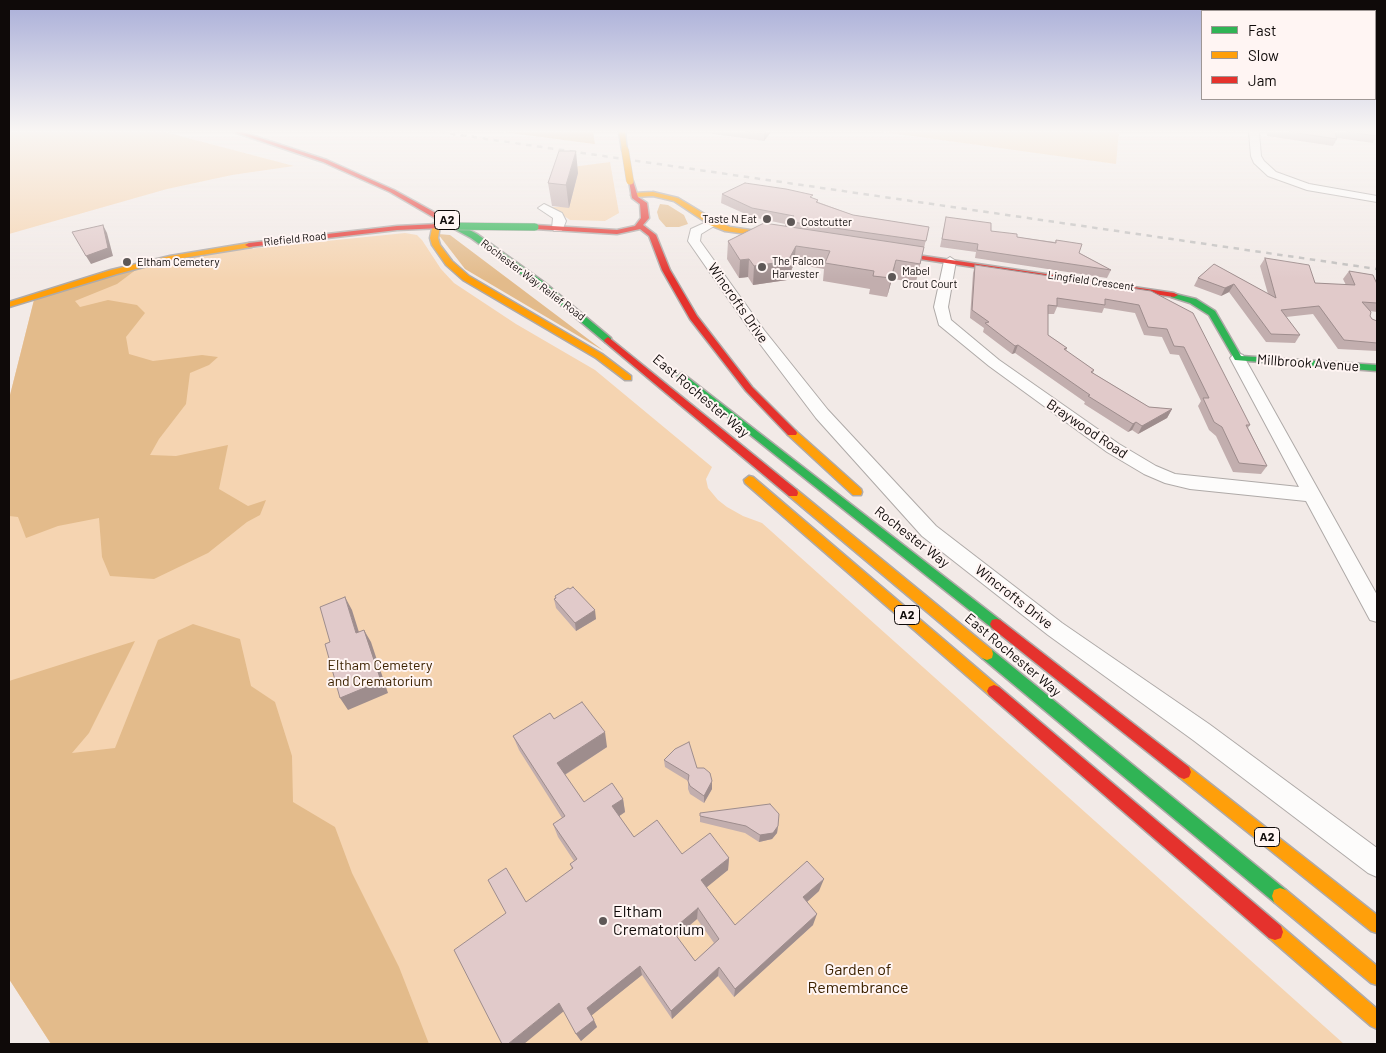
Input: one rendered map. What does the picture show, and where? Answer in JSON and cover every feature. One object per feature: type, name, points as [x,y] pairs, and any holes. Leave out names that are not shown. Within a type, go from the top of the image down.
[{"type":"main road","name":"Rochester Way Relief Road","points":[[370,181],[444,218],[498,252],[630,356]]},
{"type":"main road","points":[[630,181],[632,205]]},
{"type":"main road","points":[[632,205],[653,194],[676,198],[714,224],[728,229],[796,239]]},
{"type":"main road","points":[[632,205],[643,203],[645,218],[640,226],[652,234],[666,270],[693,317],[727,362],[796,438],[866,499]]},
{"type":"main road","name":"Riefield Road","points":[[589,229],[617,225],[632,205]]},
{"type":"main road","name":"Rochester Way Relief Road","points":[[470,214],[504,236]]},
{"type":"main road","name":"Riefield Road","points":[[9,305],[114,272],[170,258],[274,241],[397,228],[438,226],[589,229],[617,232],[640,226]]},
{"type":"main road","name":"A2","points":[[438,226],[434,238],[436,245],[449,263],[466,278],[599,356],[640,388]]},
{"type":"main road","name":"Lingfield Crescent","points":[[877,251],[1155,290],[1175,295],[1193,301],[1212,313],[1238,358]]},
{"type":"main road","name":"East Rochester Way","points":[[630,356],[1377,977]]},
{"type":"main road","name":"Millbrook Avenue","points":[[1238,358],[1377,368]]},
{"type":"main road","name":"Rochester Way","points":[[671,367],[1158,750]]},
{"type":"main road","name":"A2","points":[[739,471],[1377,1020]]},
{"type":"main road","name":"A2","points":[[971,589],[1158,750],[1377,925]]},
{"type":"street","points":[[1291,181],[1307,187],[1377,199]]},
{"type":"street","points":[[544,208],[558,216],[560,221],[558,228]]},
{"type":"street","name":"Wincrofts Drive","points":[[714,224],[695,232],[694,241],[759,334],[822,414],[929,531],[1055,629],[1201,732],[1377,864]]},
{"type":"street","name":"Braywood Road","points":[[950,261],[941,307],[944,322],[994,363],[1114,448],[1150,470],[1190,483],[1313,495]]},
{"type":"street","name":"Lingfield Crescent","points":[[1238,358],[1377,614]]},
{"type":"green space","points":[[9,181],[203,181],[167,189],[9,234]]},
{"type":"green space","points":[[576,181],[613,181],[619,213],[605,221],[570,220],[551,207],[569,207]]},
{"type":"green space","name":"Eltham Cemetery and Crematorium","points":[[405,233],[417,235],[422,240],[441,269],[454,283],[516,324],[595,370],[712,467],[706,479],[708,488],[718,500],[743,516],[762,523],[1344,1044],[51,1044],[9,979],[9,399],[34,300],[121,272],[219,252]]},
{"type":"shaded area","points":[[660,204],[668,205],[684,215],[688,224],[679,227],[666,227],[659,219],[657,212]]},
{"type":"shaded area","points":[[438,234],[450,235],[604,351],[465,269]]},
{"type":"shaded area","points":[[137,269],[117,284],[75,301],[80,307],[108,300],[137,305],[145,313],[126,337],[129,354],[153,361],[202,355],[218,357],[209,365],[190,373],[186,404],[159,439],[150,455],[176,456],[228,445],[219,489],[248,506],[266,500],[260,515],[247,522],[208,553],[154,579],[110,576],[102,557],[99,518],[58,526],[26,538],[18,517],[9,516],[9,399],[34,300]]},
{"type":"shaded area","points":[[193,624],[240,639],[251,686],[275,702],[292,756],[293,802],[335,827],[352,873],[399,967],[429,1044],[51,1044],[9,979],[9,681],[135,641],[89,733],[72,753],[115,748],[158,640]]},
{"type":"building","points":[[549,181],[567,181],[566,185],[548,183]]},
{"type":"building","points":[[745,183],[813,195],[810,197],[818,200],[816,202],[853,215],[929,227],[926,241],[785,221],[794,216],[752,208],[722,194]]},
{"type":"building","points":[[946,217],[991,223],[991,231],[1017,234],[1017,237],[1056,243],[1056,240],[1082,244],[1079,253],[1111,270],[977,250],[978,244],[942,239]]},
{"type":"building","points":[[764,223],[924,247],[920,264],[896,260],[891,278],[873,276],[874,271],[825,263],[830,251],[796,246],[788,261],[754,266],[749,259],[740,260],[728,241]]},
{"type":"building","points":[[103,225],[108,248],[86,256],[72,232]]},
{"type":"building","points":[[1265,258],[1309,265],[1315,283],[1355,285],[1349,271],[1373,275],[1377,284],[1377,303],[1362,302],[1371,312],[1370,316],[1372,319],[1377,321],[1377,343],[1344,340],[1319,306],[1281,310],[1300,335],[1271,334],[1234,284],[1225,288],[1198,278],[1214,264],[1276,298]]},
{"type":"building","points":[[975,265],[1151,291],[1193,313],[1250,425],[1246,425],[1267,466],[1239,463],[1222,427],[1214,422],[1203,398],[1209,398],[1184,347],[1174,346],[1167,329],[1148,327],[1139,305],[1105,299],[1105,305],[1057,298],[1057,306],[1048,305],[1048,335],[1094,370],[1091,372],[1149,407],[1172,409],[1142,426],[1136,422],[1133,424],[1088,396],[1090,395],[1018,345],[1015,346],[985,323],[989,322],[972,310]]},
{"type":"building","points":[[573,587],[595,610],[575,623],[554,599],[556,598],[555,596]]},
{"type":"building","points":[[345,597],[356,633],[364,630],[381,681],[340,698],[325,644],[330,642],[320,607]]},
{"type":"building","points":[[582,702],[605,732],[557,763],[584,802],[612,783],[623,799],[612,806],[634,837],[657,820],[682,854],[710,833],[729,858],[701,880],[735,925],[807,861],[824,879],[803,897],[817,914],[735,989],[719,967],[671,1011],[640,966],[587,1008],[594,1020],[576,1034],[559,1003],[508,1044],[502,1044],[454,950],[506,913],[488,880],[506,868],[526,902],[573,868],[570,864],[577,859],[553,824],[565,816],[513,736],[550,713],[554,719]],"holes":[[[698,908],[719,939],[695,961],[672,930]]]},
{"type":"building","points":[[689,742],[697,768],[704,768],[710,773],[712,781],[704,796],[690,786],[688,781],[689,775],[664,760],[675,749]]},
{"type":"building","points":[[770,804],[779,814],[778,826],[773,833],[760,835],[746,826],[700,816],[700,813]]},
{"type":"railway","points":[[775,181],[1377,269]]},
{"type":"traffic: fast","points":[[448,222],[474,236],[542,285],[608,340]]},
{"type":"traffic: fast","points":[[439,226],[535,227]]},
{"type":"traffic: fast","points":[[1174,295],[1193,301],[1212,313],[1238,358],[1377,368]]},
{"type":"traffic: fast","points":[[682,376],[996,624]]},
{"type":"traffic: fast","points":[[987,654],[1280,896]]},
{"type":"traffic: slow","points":[[634,195],[653,194],[676,199],[713,223],[728,229],[784,237]]},
{"type":"traffic: slow","points":[[436,226],[434,238],[436,245],[449,263],[466,278],[599,356],[628,378]]},
{"type":"traffic: slow","points":[[9,305],[114,272],[170,258],[249,245]]},
{"type":"traffic: slow","points":[[792,433],[857,492]]},
{"type":"traffic: slow","points":[[749,480],[994,691]]},
{"type":"traffic: slow","points":[[793,493],[987,654]]},
{"type":"traffic: slow","points":[[1184,772],[1377,925]]},
{"type":"traffic: slow","points":[[1280,896],[1377,977]]},
{"type":"traffic: slow","points":[[1275,932],[1377,1020]]},
{"type":"traffic: jam","points":[[370,181],[448,222]]},
{"type":"traffic: jam","points":[[535,227],[617,232],[637,228],[645,218],[643,203],[635,198],[631,182]]},
{"type":"traffic: jam","points":[[249,245],[397,228],[439,226]]},
{"type":"traffic: jam","points":[[640,226],[652,235],[666,270],[693,317],[749,389],[792,433]]},
{"type":"traffic: jam","points":[[886,252],[1174,295]]},
{"type":"traffic: jam","points":[[608,340],[793,493]]},
{"type":"traffic: jam","points":[[996,624],[1184,772]]},
{"type":"traffic: jam","points":[[994,691],[1275,932]]},
{"type":"place","name":"Taste N Eat","points":[[767,219]]},
{"type":"place","name":"Costcutter","points":[[791,222]]},
{"type":"place","name":"Eltham Cemetery","points":[[127,262]]},
{"type":"place","name":"The Falcon Harvester","points":[[762,267]]},
{"type":"place","name":"Mabel Crout Court","points":[[892,277]]},
{"type":"place","name":"Eltham Crematorium","points":[[603,921]]},
{"type":"park label","name":"Garden of Remembrance","points":[[858,979]]}]
